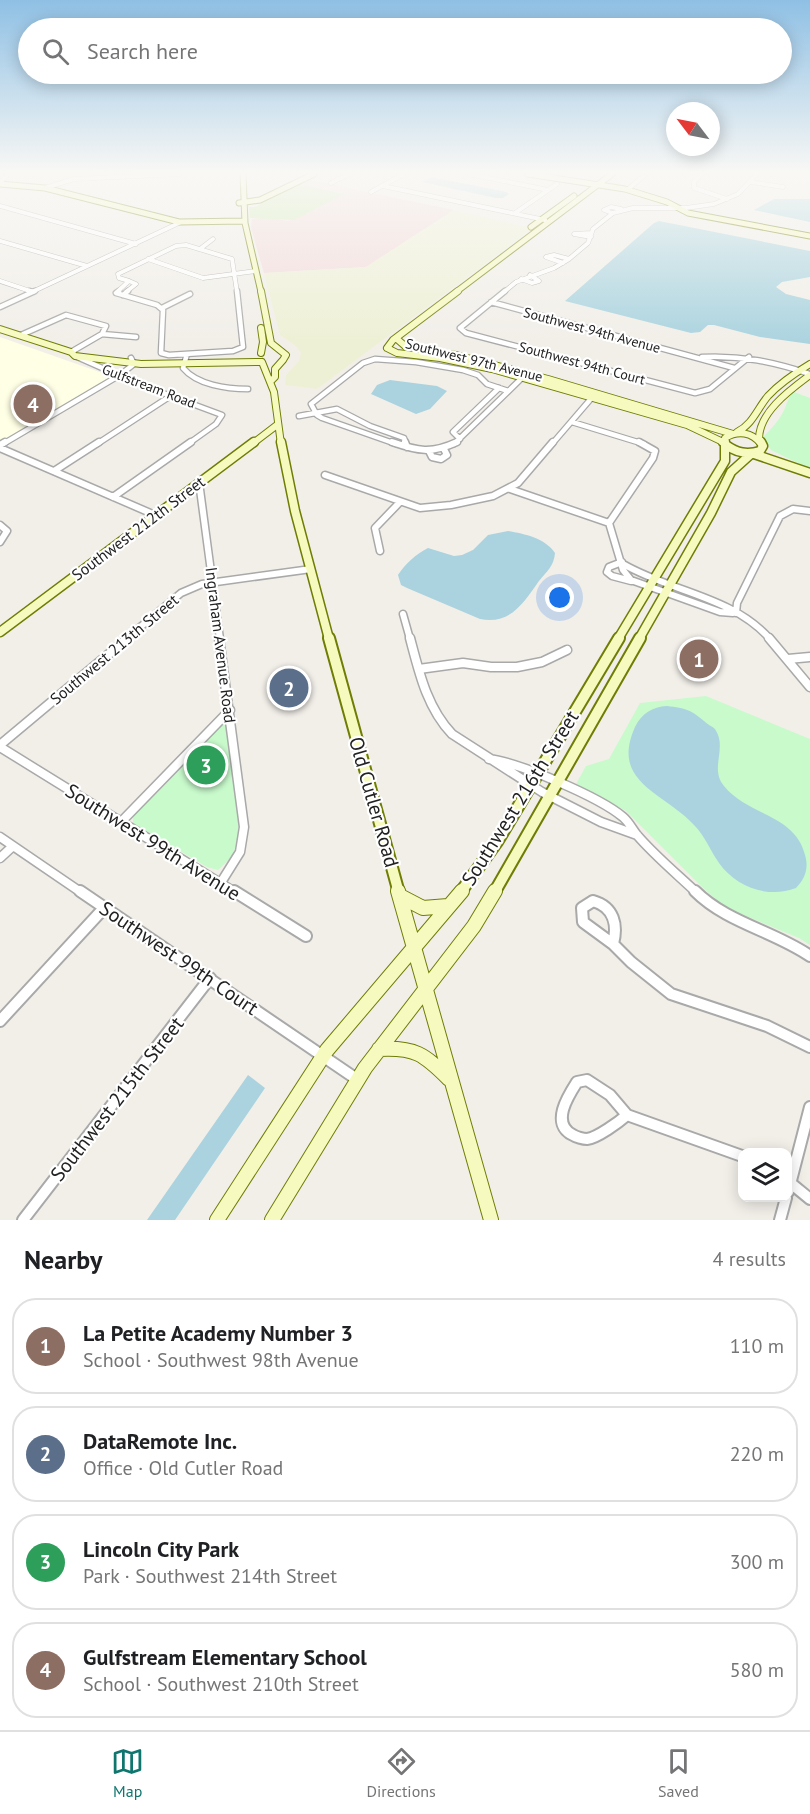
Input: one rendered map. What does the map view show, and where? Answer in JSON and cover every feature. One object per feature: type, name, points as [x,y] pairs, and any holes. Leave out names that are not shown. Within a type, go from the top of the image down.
[{"type":"street","points":[[89,231],[136,244]]},
{"type":"street","points":[[0,307],[163,231]]},
{"type":"street","name":"Old Cutler Road","points":[[244,231],[270,342],[286,355],[283,360]]},
{"type":"street","points":[[397,339],[538,231]]},
{"type":"street","points":[[491,302],[521,279],[564,263],[586,245],[593,231]]},
{"type":"street","points":[[783,231],[810,236]]},
{"type":"street","points":[[200,249],[213,239]]},
{"type":"street","points":[[0,241],[87,267]]},
{"type":"street","points":[[123,295],[136,285],[117,275],[179,245],[229,256],[234,273],[244,343],[242,348],[185,360],[163,354],[160,349],[162,308]]},
{"type":"street","points":[[564,263],[546,257],[554,255],[569,259]]},
{"type":"street","points":[[148,259],[202,278],[254,272]]},
{"type":"street","name":"Old Cutler Road","points":[[254,272],[263,342],[261,358],[271,381],[290,489],[345,702],[491,1220]]},
{"type":"street","points":[[521,279],[532,283],[539,281],[530,275]]},
{"type":"street","points":[[0,281],[33,292]]},
{"type":"street","points":[[129,281],[116,291],[162,308],[190,294]]},
{"type":"street","name":"Southwest 94th Court","points":[[491,302],[462,325],[461,331],[685,391],[703,393],[734,368]]},
{"type":"street","name":"Southwest 94th Avenue","points":[[491,302],[734,368]]},
{"type":"street","points":[[21,335],[66,315],[106,326],[102,334],[73,354]]},
{"type":"street","name":"Gulfstream Road","points":[[1,330],[73,354],[120,375],[218,412],[222,417],[216,424],[113,497]]},
{"type":"street","points":[[102,334],[136,337]]},
{"type":"street","name":"Southwest 97th Avenue","points":[[524,375],[451,360],[391,352],[387,346],[397,339],[399,343],[407,347],[466,357],[594,395],[734,433],[748,434],[761,443]]},
{"type":"street","points":[[261,358],[271,350],[281,351]]},
{"type":"street","points":[[73,354],[132,361],[261,358],[273,363],[283,360]]},
{"type":"street","name":"Southwest 94th Avenue","points":[[694,357],[726,354],[808,376]]},
{"type":"street","points":[[734,368],[747,358]]},
{"type":"street","name":"Southwest 97th Avenue","points":[[315,412],[311,402],[363,363],[372,359],[416,362],[463,370],[476,374],[487,384],[508,391]]},
{"type":"street","points":[[185,360],[185,372],[231,389],[248,389]]},
{"type":"street","points":[[271,381],[275,377],[275,369],[283,360]]},
{"type":"street","points":[[0,446],[120,375],[132,361]]},
{"type":"street","points":[[725,444],[726,437],[748,427],[768,395],[796,372],[810,364]]},
{"type":"street","points":[[315,412],[322,418],[407,447],[429,451],[444,449],[460,439],[524,375]]},
{"type":"street","points":[[795,467],[761,443],[758,432],[774,406],[808,376]]},
{"type":"street","points":[[460,439],[453,435],[453,432],[499,388]]},
{"type":"street","points":[[54,471],[172,395]]},
{"type":"street","points":[[325,475],[399,503],[420,508],[487,498],[510,489],[522,478],[594,395]]},
{"type":"street","name":"Southwest 97th Avenue","points":[[594,395],[694,428],[737,452],[753,454]]},
{"type":"street","points":[[298,416],[329,409],[339,410],[370,426],[404,438],[407,447]]},
{"type":"street","points":[[572,422],[642,443],[654,449],[653,458],[609,523]]},
{"type":"street","name":"Southwest 212th Street","points":[[0,632],[277,425]]},
{"type":"street","name":"Southwest 216th Street","points":[[272,1220],[379,1049],[480,916],[668,589],[734,468],[740,460],[760,451],[761,443]]},
{"type":"street","name":"Southwest 216th Street","points":[[217,1220],[323,1056],[448,906],[497,842],[726,458],[725,444]]},
{"type":"street","points":[[0,446],[155,516]]},
{"type":"street","points":[[429,451],[432,457],[440,459],[447,455],[444,449]]},
{"type":"street","points":[[753,454],[810,473]]},
{"type":"street","name":"Ingraham Avenue Road","points":[[199,482],[243,819],[243,843],[220,884]]},
{"type":"street","points":[[510,489],[609,523]]},
{"type":"street","points":[[380,551],[375,528],[399,503]]},
{"type":"street","points":[[736,613],[737,603],[776,523],[783,514],[793,509],[810,511]]},
{"type":"street","points":[[609,523],[623,570],[633,581]]},
{"type":"street","points":[[0,525],[7,531],[0,542]]},
{"type":"street","points":[[622,563],[651,583]]},
{"type":"street","points":[[622,563],[609,567],[607,572],[612,576],[651,583],[720,612],[736,613],[749,620],[770,637],[810,687]]},
{"type":"street","name":"Southwest 213th Street","points":[[0,746],[175,597],[192,587],[310,569]]},
{"type":"street","points":[[403,614],[432,704],[446,727],[465,745],[502,769],[534,779],[557,782],[618,813],[695,892],[715,907],[747,925],[784,939],[810,956]]},
{"type":"street","points":[[419,669],[463,663],[498,668],[523,666],[542,662],[567,650]]},
{"type":"street","points":[[788,659],[810,657]]},
{"type":"street","points":[[121,822],[230,710]]},
{"type":"street","name":"Southwest 99th Avenue","points":[[0,746],[306,936]]},
{"type":"street","points":[[534,779],[550,795],[618,829],[637,835]]},
{"type":"street","name":"Southwest 99th Court","points":[[0,837],[358,1080]]},
{"type":"street","points":[[0,858],[13,846]]},
{"type":"street","points":[[400,896],[427,910],[448,906]]},
{"type":"street","points":[[612,944],[616,935],[611,912],[598,901],[588,902],[581,911],[584,922],[671,994],[767,1026],[810,1047]]},
{"type":"street","points":[[0,1021],[105,908]]},
{"type":"street","name":"Southwest 215th Street","points":[[23,1220],[210,978]]},
{"type":"street","points":[[379,1049],[411,1048],[450,1080]]},
{"type":"street","points":[[627,1115],[618,1123],[587,1139],[570,1132],[561,1120],[565,1100],[577,1082],[587,1080],[620,1106],[627,1115],[738,1155]]},
{"type":"street","points":[[792,1171],[810,1107]]},
{"type":"street","points":[[792,1188],[810,1199]]},
{"type":"street","points":[[780,1220],[785,1202]]},
{"type":"shaded area","points":[[252,231],[422,231],[366,267],[264,273]]},
{"type":"shaded area","points":[[422,231],[529,231],[317,389],[285,385],[286,375],[299,361],[301,353],[296,346],[280,335],[264,273],[366,267]]},
{"type":"shaded area","points":[[0,337],[108,375],[110,377],[0,441]]},
{"type":"green space","points":[[794,392],[810,398],[810,469],[771,450],[763,437],[778,420]]},
{"type":"green space","points":[[706,696],[810,739],[810,945],[799,938],[724,907],[626,811],[576,784],[586,766],[609,759],[640,703]]},
{"type":"green space","points":[[223,720],[227,720],[240,836],[231,858],[218,870],[207,867],[133,823],[133,814]]},
{"type":"water","points":[[645,231],[709,231],[810,251],[810,277],[782,282],[776,287],[786,294],[810,300],[810,344],[760,337],[714,325],[708,325],[700,332],[691,333],[565,301]]},
{"type":"water","points":[[390,380],[437,386],[447,391],[430,409],[416,414],[371,394],[377,385]]},
{"type":"water","points":[[508,531],[540,540],[555,553],[550,568],[522,604],[508,615],[500,619],[480,619],[401,585],[398,575],[407,563],[428,548],[454,556],[462,555],[473,550],[488,535]]},
{"type":"water","points":[[667,706],[692,712],[715,729],[720,743],[718,772],[724,786],[745,804],[781,823],[800,841],[805,855],[806,869],[802,881],[796,888],[775,892],[764,891],[753,889],[734,879],[719,863],[698,829],[644,785],[635,774],[629,761],[629,746],[635,727],[648,712]]},
{"type":"water","points":[[248,1075],[265,1088],[175,1220],[147,1220]]},
{"type":"place","name":"Gulfstream Elementary School","points":[[33,404]]},
{"type":"place","name":"La Petite Academy Number 3","points":[[699,659]]},
{"type":"place","name":"DataRemote Inc.","points":[[289,688]]},
{"type":"place","name":"Lincoln City Park","points":[[206,765]]}]
